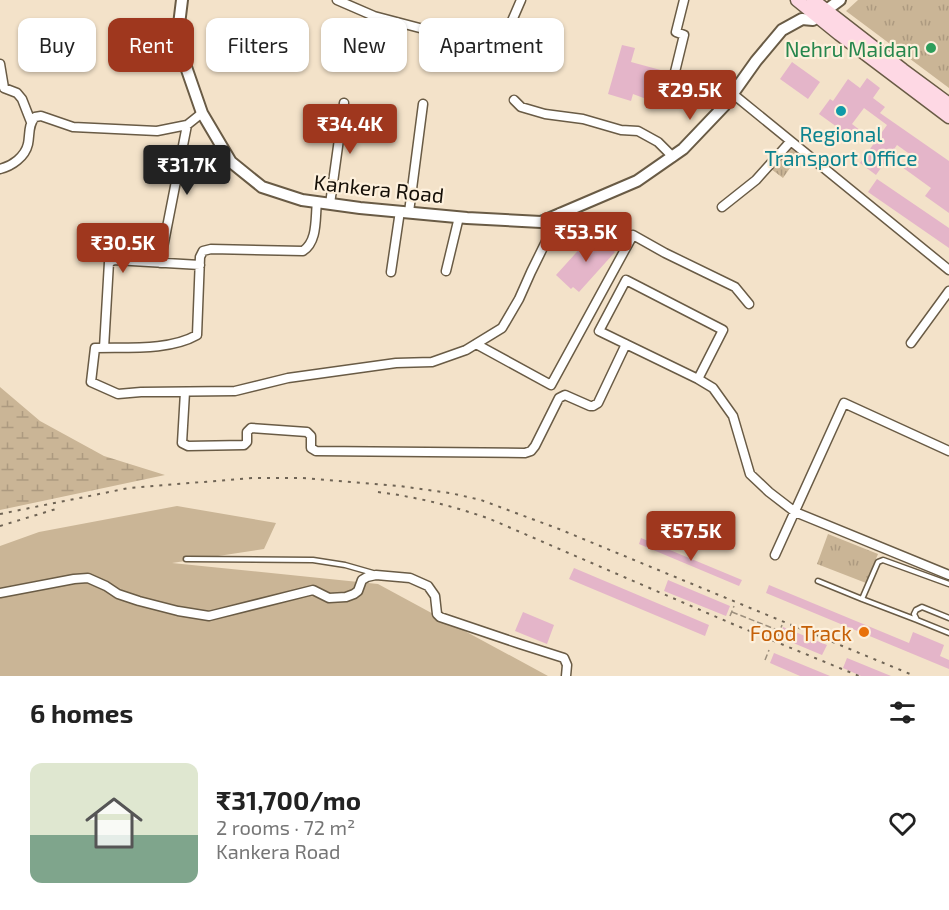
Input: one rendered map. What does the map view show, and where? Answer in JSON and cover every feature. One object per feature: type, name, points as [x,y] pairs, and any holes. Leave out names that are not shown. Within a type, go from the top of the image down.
[{"type":"main road","points":[[797,0],[814,8],[949,104]]},
{"type":"main road","points":[[814,8],[949,117]]},
{"type":"street","name":"Kankera Road","points":[[182,0],[177,41],[202,113],[231,162],[262,187],[302,200],[330,204],[459,217],[541,222],[637,181],[673,157],[724,106],[756,61],[782,30],[814,8],[840,0]]},
{"type":"street","points":[[337,0],[374,16],[419,28]]},
{"type":"street","points":[[513,18],[521,0]]},
{"type":"street","points":[[673,80],[684,35],[676,32],[684,0]]},
{"type":"street","points":[[0,64],[2,89],[17,93],[22,99],[31,122],[28,146],[24,155],[8,167],[0,169]]},
{"type":"street","points":[[733,94],[949,270]]},
{"type":"street","points":[[513,100],[521,107],[545,114],[583,119],[621,130],[638,131],[658,142],[673,157]]},
{"type":"street","points":[[330,204],[344,103]]},
{"type":"street","points":[[391,272],[405,212],[423,104]]},
{"type":"street","points":[[31,122],[35,117],[41,116],[73,127],[157,131],[188,125],[202,113]]},
{"type":"street","points":[[160,263],[188,125]]},
{"type":"street","points":[[722,207],[756,180],[790,142]]},
{"type":"street","points":[[317,202],[314,236],[309,247],[303,251],[211,249],[203,251],[200,257],[197,335],[190,339],[163,345],[95,348],[91,382],[118,394],[235,391],[288,378],[396,363],[432,363],[466,350],[502,328],[519,299],[561,213]]},
{"type":"street","points":[[446,271],[459,217]]},
{"type":"street","points":[[476,344],[551,385],[633,235],[735,287],[749,304]]},
{"type":"street","points":[[104,348],[109,262],[115,260],[200,264]]},
{"type":"street","points":[[698,380],[723,330],[626,280],[599,331],[713,388],[733,416],[750,474],[769,492],[795,512],[949,575]]},
{"type":"street","points":[[911,343],[949,291]]},
{"type":"street","points":[[185,392],[182,443],[188,446],[244,445],[247,432],[251,428],[306,432],[311,436],[311,448],[316,451],[525,453],[531,451],[535,446],[559,398],[565,395],[590,406],[598,403],[626,344]]},
{"type":"street","points":[[775,555],[844,403],[949,451]]},
{"type":"street","points":[[0,593],[88,578],[118,594],[139,601],[209,616],[313,590],[329,598],[346,597],[358,591],[362,580],[367,576],[376,574],[410,578],[428,586],[435,596],[437,614],[440,617],[564,658],[567,665],[566,676]]},
{"type":"lane","points":[[186,560],[313,560],[345,565],[376,574]]},
{"type":"lane","points":[[862,599],[878,562],[883,560],[949,584]]},
{"type":"lane","points":[[818,580],[949,633]]},
{"type":"lane","points":[[917,620],[915,612],[922,607],[949,618]]},
{"type":"path","points":[[730,616],[734,606]]},
{"type":"path","points":[[732,612],[780,631]]},
{"type":"path","points":[[778,636],[782,625]]},
{"type":"path","points":[[765,660],[769,650]]},
{"type":"green space","points":[[858,0],[949,0],[949,88],[846,11]]},
{"type":"green space","points":[[788,146],[799,155],[783,178],[771,169]]},
{"type":"green space","points":[[0,387],[40,421],[104,456],[165,475],[0,510]]},
{"type":"green space","points":[[177,506],[276,523],[264,549],[172,563],[378,584],[548,676],[0,676],[0,546],[39,532]]},
{"type":"green space","points":[[828,534],[878,554],[866,583],[817,564]]},
{"type":"building","points":[[622,45],[635,48],[631,62],[668,72],[666,84],[657,81],[649,100],[633,94],[631,101],[608,94]]},
{"type":"building","points":[[792,62],[820,82],[808,99],[780,79]]},
{"type":"building","points":[[867,78],[880,88],[873,98],[885,107],[880,113],[949,161],[949,213],[925,196],[931,188],[902,167],[911,155],[897,145],[876,175],[860,163],[887,125],[864,108],[852,124],[861,131],[855,140],[819,114],[830,99],[833,101],[848,79],[860,88]]},
{"type":"building","points":[[877,179],[949,228],[949,248],[868,192]]},
{"type":"building","points":[[594,233],[615,252],[579,292],[573,287],[571,289],[556,275]]},
{"type":"building","points":[[641,538],[742,580],[739,586],[639,544]]},
{"type":"building","points":[[574,568],[709,625],[705,636],[569,579]]},
{"type":"building","points":[[668,580],[730,606],[726,616],[664,591]]},
{"type":"building","points":[[769,585],[909,643],[913,632],[944,645],[940,656],[949,660],[949,669],[766,593]]},
{"type":"building","points":[[523,612],[554,625],[547,644],[515,631]]},
{"type":"building","points":[[783,627],[827,645],[822,655],[779,637]]},
{"type":"building","points":[[774,653],[830,676],[800,676],[770,663]]},
{"type":"building","points":[[847,658],[891,676],[861,676],[843,668]]},
{"type":"railway","points":[[0,514],[129,488],[252,478],[302,478],[399,486],[450,493],[481,500],[559,529],[915,676]]},
{"type":"railway","points":[[378,492],[435,502],[490,519],[859,676]]},
{"type":"railway","points":[[0,526],[56,509]]},
{"type":"place","name":"Nehru Maidan","points":[[931,48]]},
{"type":"place","name":"Regional Transport Office","points":[[841,111]]},
{"type":"place","name":"Food Track","points":[[864,632]]}]
